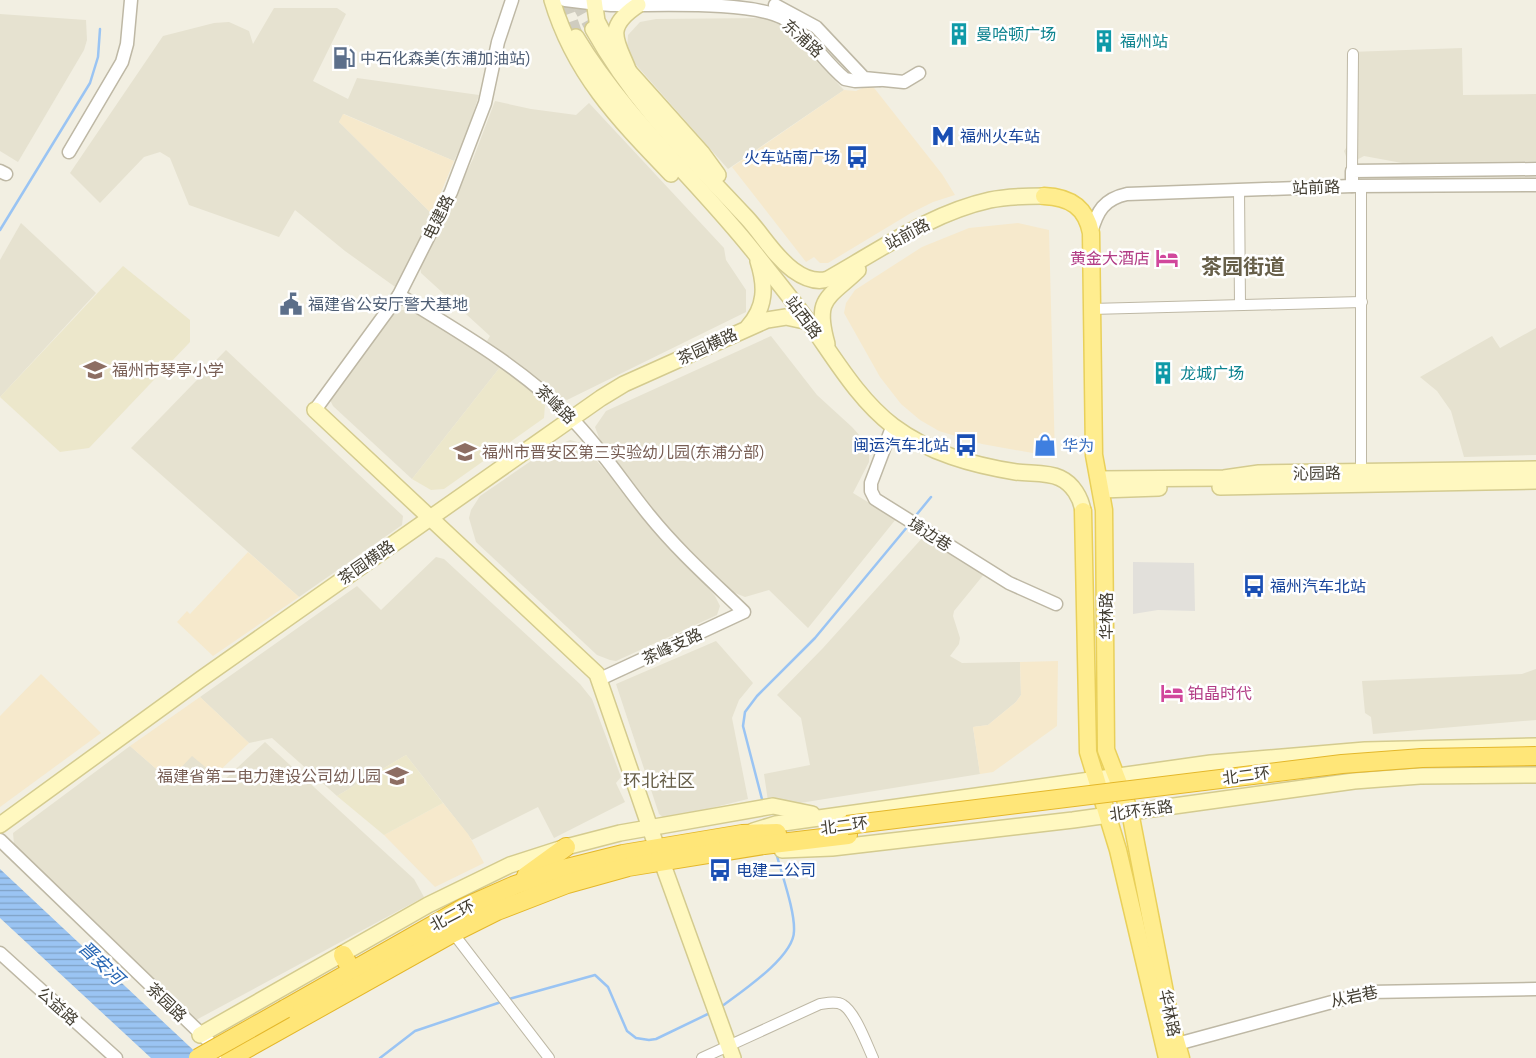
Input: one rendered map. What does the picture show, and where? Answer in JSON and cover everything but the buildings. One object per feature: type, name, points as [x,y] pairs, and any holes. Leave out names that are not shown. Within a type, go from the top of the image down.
[{"type":"highway","name":"北二环","points":[[847,830],[1342,764],[1422,758],[1536,756]]},
{"type":"highway","name":"北二环","points":[[230,1058],[352,971],[463,908],[515,885],[595,860],[660,855],[744,842],[1382,770],[1536,766]]},
{"type":"highway","points":[[515,885],[566,847]]},
{"type":"highway","name":"北二环","points":[[198,1058],[291,1014],[497,911],[567,884],[628,867],[660,855]]},
{"type":"highway","points":[[343,955],[352,971]]},
{"type":"main road","points":[[552,0],[557,19],[571,51],[604,102],[674,177],[711,202]]},
{"type":"main road","points":[[594,2],[600,26],[629,72],[702,153],[754,225]]},
{"type":"main road","points":[[629,72],[616,45],[616,32],[627,14],[638,5]]},
{"type":"main road","points":[[593,29],[614,66],[638,99],[754,225]]},
{"type":"main road","name":"站西路","points":[[576,37],[616,98],[756,254],[871,406],[892,425],[934,450],[952,457],[990,468],[1062,479],[1074,489],[1083,511]]},
{"type":"main road","name":"站前路","points":[[754,225],[782,261],[802,275],[821,281],[924,224],[978,203],[1000,198],[1044,196]]},
{"type":"main road","name":"华林路","points":[[1044,196],[1064,198],[1077,205],[1086,214],[1091,233],[1094,455],[1104,510],[1106,750],[1130,812],[1179,1051]]},
{"type":"main road","points":[[830,353],[822,316],[828,296],[879,250]]},
{"type":"main road","points":[[748,327],[761,309],[763,298],[762,275],[756,254]]},
{"type":"main road","name":"茶园横路","points":[[0,825],[430,517],[571,418],[624,384],[748,327],[776,318],[796,318],[809,322]]},
{"type":"main road","points":[[315,410],[593,669],[600,679],[660,855],[731,1052]]},
{"type":"main road","name":"沁园路","points":[[1361,478],[1536,469]]},
{"type":"main road","points":[[1100,484],[1361,478],[1536,481]]},
{"type":"main road","name":"华林路","points":[[1083,511],[1088,752],[1109,815],[1167,1058]]},
{"type":"main road","points":[[770,839],[823,817],[1097,777],[1211,763],[1365,750],[1536,746]]},
{"type":"main road","name":"北环东路","points":[[770,839],[832,848],[1109,815],[1391,777],[1536,775]]},
{"type":"main road","points":[[200,1034],[457,889],[510,865],[566,847],[651,827],[773,806],[823,817]]},
{"type":"street","points":[[70,152],[122,62],[127,44],[131,0]]},
{"type":"street","name":"电建路","points":[[315,410],[399,295],[451,192],[469,150],[485,103],[498,42],[512,0]]},
{"type":"street","name":"东浦路","points":[[565,0],[638,5],[718,5],[764,10],[784,18],[845,79],[855,81],[880,80]]},
{"type":"street","name":"东浦路","points":[[756,0],[773,5],[807,20],[821,32],[860,75],[868,79],[880,80]]},
{"type":"street","points":[[1352,171],[1353,54]]},
{"type":"street","points":[[880,80],[904,82],[920,73]]},
{"type":"street","name":"站前路","points":[[1357,186],[1352,171],[1536,169]]},
{"type":"street","name":"站前路","points":[[1091,233],[1100,210],[1108,201],[1119,196],[1136,193],[1357,186],[1536,185]]},
{"type":"street","points":[[1357,186],[1362,302],[1361,478]]},
{"type":"street","points":[[1239,189],[1240,305]]},
{"type":"street","name":"茶峰路","points":[[399,295],[511,366],[537,385],[571,418],[683,554],[744,612]]},
{"type":"street","points":[[1091,309],[1362,302]]},
{"type":"street","name":"境边巷","points":[[892,425],[870,487],[875,499],[1009,583],[1056,604]]},
{"type":"street","name":"茶峰支路","points":[[600,679],[744,612]]},
{"type":"street","name":"茶园路","points":[[0,840],[226,1058]]},
{"type":"street","points":[[453,933],[549,1058]]},
{"type":"street","name":"公益路","points":[[0,953],[116,1058]]},
{"type":"street","name":"从岩巷","points":[[1179,1051],[1369,992],[1536,989]]},
{"type":"street","points":[[702,1058],[731,1052],[820,1004],[837,1002],[845,1006],[857,1025],[872,1058]]},
{"type":"shaded area","points":[[274,8],[337,8],[346,14],[313,81],[348,99],[357,78],[479,95],[466,135],[454,161],[344,114],[339,122],[432,214],[398,289],[345,251],[295,210],[279,237],[189,205],[170,158],[160,152],[144,157],[100,203],[70,173],[163,36],[214,23],[229,22],[249,31],[253,44]]},
{"type":"shaded area","points":[[0,14],[86,20],[87,40],[84,50],[18,162],[0,151]]},
{"type":"shaded area","points":[[769,18],[778,21],[844,90],[728,169],[630,58],[627,51],[628,35],[640,22],[656,19]]},
{"type":"shaded area","points":[[1462,48],[1463,95],[1536,94],[1536,161],[1402,163],[1364,156],[1349,164],[1344,151],[1350,142],[1350,52]]},
{"type":"shaded area","points":[[871,84],[942,174],[955,195],[933,202],[911,213],[828,263],[820,263],[814,257],[806,262],[732,167],[844,90],[856,91]]},
{"type":"shaded area","points":[[495,101],[531,109],[576,115],[589,103],[724,248],[726,260],[746,290],[746,312],[567,400],[556,395],[487,341],[490,336],[421,273],[420,265],[473,159]]},
{"type":"shaded area","points":[[343,114],[454,161],[432,214],[339,122]]},
{"type":"shaded area","points":[[21,223],[96,293],[0,397],[0,260]]},
{"type":"shaded area","points":[[1018,223],[1049,230],[1055,457],[982,444],[939,431],[920,420],[901,404],[880,377],[844,313],[846,303],[855,290],[922,247],[969,228]]},
{"type":"shaded area","name":"福州市琴亭小学","points":[[123,266],[190,320],[190,342],[89,448],[60,452],[0,397]]},
{"type":"shaded area","points":[[409,309],[501,366],[412,479],[333,406],[328,396],[391,312]]},
{"type":"shaded area","points":[[1536,328],[1536,455],[1464,457],[1451,411],[1437,391],[1420,377],[1492,336],[1500,348]]},
{"type":"shaded area","points":[[771,336],[817,395],[852,427],[869,446],[869,462],[853,493],[896,519],[808,628],[769,590],[745,597],[730,591],[665,526],[604,451],[595,427],[606,411]]},
{"type":"shaded area","points":[[226,350],[403,516],[402,525],[299,597],[131,448]]},
{"type":"shaded area","name":"福州市晋安区第三实验幼儿园(东浦分部)","points":[[501,366],[542,400],[545,405],[544,418],[444,489],[431,490],[412,479]]},
{"type":"shaded area","points":[[570,440],[581,443],[715,596],[720,606],[717,615],[616,661],[610,660],[597,655],[476,542],[469,518],[471,510],[480,496],[547,450]]},
{"type":"shaded area","points":[[924,536],[985,573],[954,611],[953,616],[960,638],[959,644],[950,656],[962,663],[1020,662],[1021,695],[1016,702],[988,725],[973,727],[980,774],[769,808],[764,774],[810,765],[801,718],[777,695],[823,648]]},
{"type":"shaded area","points":[[248,552],[299,597],[213,656],[177,622],[187,611],[190,614]]},
{"type":"shaded area","points":[[436,557],[444,559],[580,684],[592,699],[621,777],[616,783],[625,802],[554,838],[538,807],[472,840],[406,755],[337,796],[272,738],[249,743],[200,697],[357,586],[381,610]]},
{"type":"shaded area","points":[[1133,562],[1194,563],[1195,611],[1158,610],[1133,614]]},
{"type":"shaded area","points":[[716,641],[753,683],[739,700],[732,718],[748,799],[666,819],[659,814],[616,684]]},
{"type":"shaded area","points":[[1058,661],[1057,726],[993,772],[980,774],[973,727],[988,725],[1016,702],[1021,695],[1020,662]]},
{"type":"shaded area","points":[[1536,669],[1536,720],[1373,734],[1371,717],[1365,713],[1362,681],[1522,674]]},
{"type":"shaded area","points":[[41,674],[101,733],[0,807],[0,716]]},
{"type":"shaded area","points":[[200,697],[249,743],[215,775],[192,756],[169,780],[130,746]]},
{"type":"shaded area","points":[[265,742],[414,879],[424,897],[196,1020],[14,844],[13,833],[130,746],[169,780],[192,755],[223,781]]},
{"type":"shaded area","name":"福建省第二电力建设公司幼儿园","points":[[406,755],[443,803],[384,835],[337,796]]},
{"type":"shaded area","points":[[443,803],[468,834],[484,863],[435,887],[384,835]]},
{"type":"water","points":[[0,869],[202,1058],[151,1058],[0,918]]},
{"type":"waterway","points":[[0,230],[90,83],[98,57],[100,29]]},
{"type":"waterway","points":[[913,519],[931,497]]},
{"type":"waterway","points":[[763,803],[743,726],[745,712],[757,696],[815,638],[908,526]]},
{"type":"waterway","points":[[721,1007],[776,963],[792,941],[794,922],[776,852]]},
{"type":"waterway","points":[[509,999],[595,975],[608,987],[627,1031],[636,1038],[649,1040],[656,1039],[712,1012]]},
{"type":"waterway","points":[[380,1058],[415,1031],[501,1002]]},
{"type":"tunnel","points":[[563,0],[576,37]]},
{"type":"tunnel","points":[[577,0],[593,29]]},
{"type":"place","name":"曼哈顿广场","points":[[959,34]]},
{"type":"place","name":"福州站","points":[[1104,41]]},
{"type":"place","name":"中石化森美(东浦加油站)","points":[[344,58]]},
{"type":"place","name":"福州火车站","points":[[943,136]]},
{"type":"place","name":"火车站南广场","points":[[857,157]]},
{"type":"place","name":"黄金大酒店","points":[[1167,258]]},
{"type":"place","name":"福建省公安厅警犬基地","points":[[291,304]]},
{"type":"place","name":"福州市琴亭小学","points":[[95,370]]},
{"type":"place","name":"龙城广场","points":[[1163,373]]},
{"type":"place","name":"闽运汽车北站","points":[[966,445]]},
{"type":"place","name":"华为","points":[[1045,445]]},
{"type":"place","name":"福州市晋安区第三实验幼儿园(东浦分部)","points":[[465,452]]},
{"type":"place","name":"福州汽车北站","points":[[1254,586]]},
{"type":"place","name":"铂晶时代","points":[[1172,693]]},
{"type":"place","name":"福建省第二电力建设公司幼儿园","points":[[397,776]]},
{"type":"place","name":"电建二公司","points":[[720,870]]},
{"type":"district","name":"茶园街道","points":[[1243,267]]},
{"type":"district","name":"环北社区","points":[[659,781]]},
{"type":"water label","name":"晋安河","points":[[101,963]]}]
